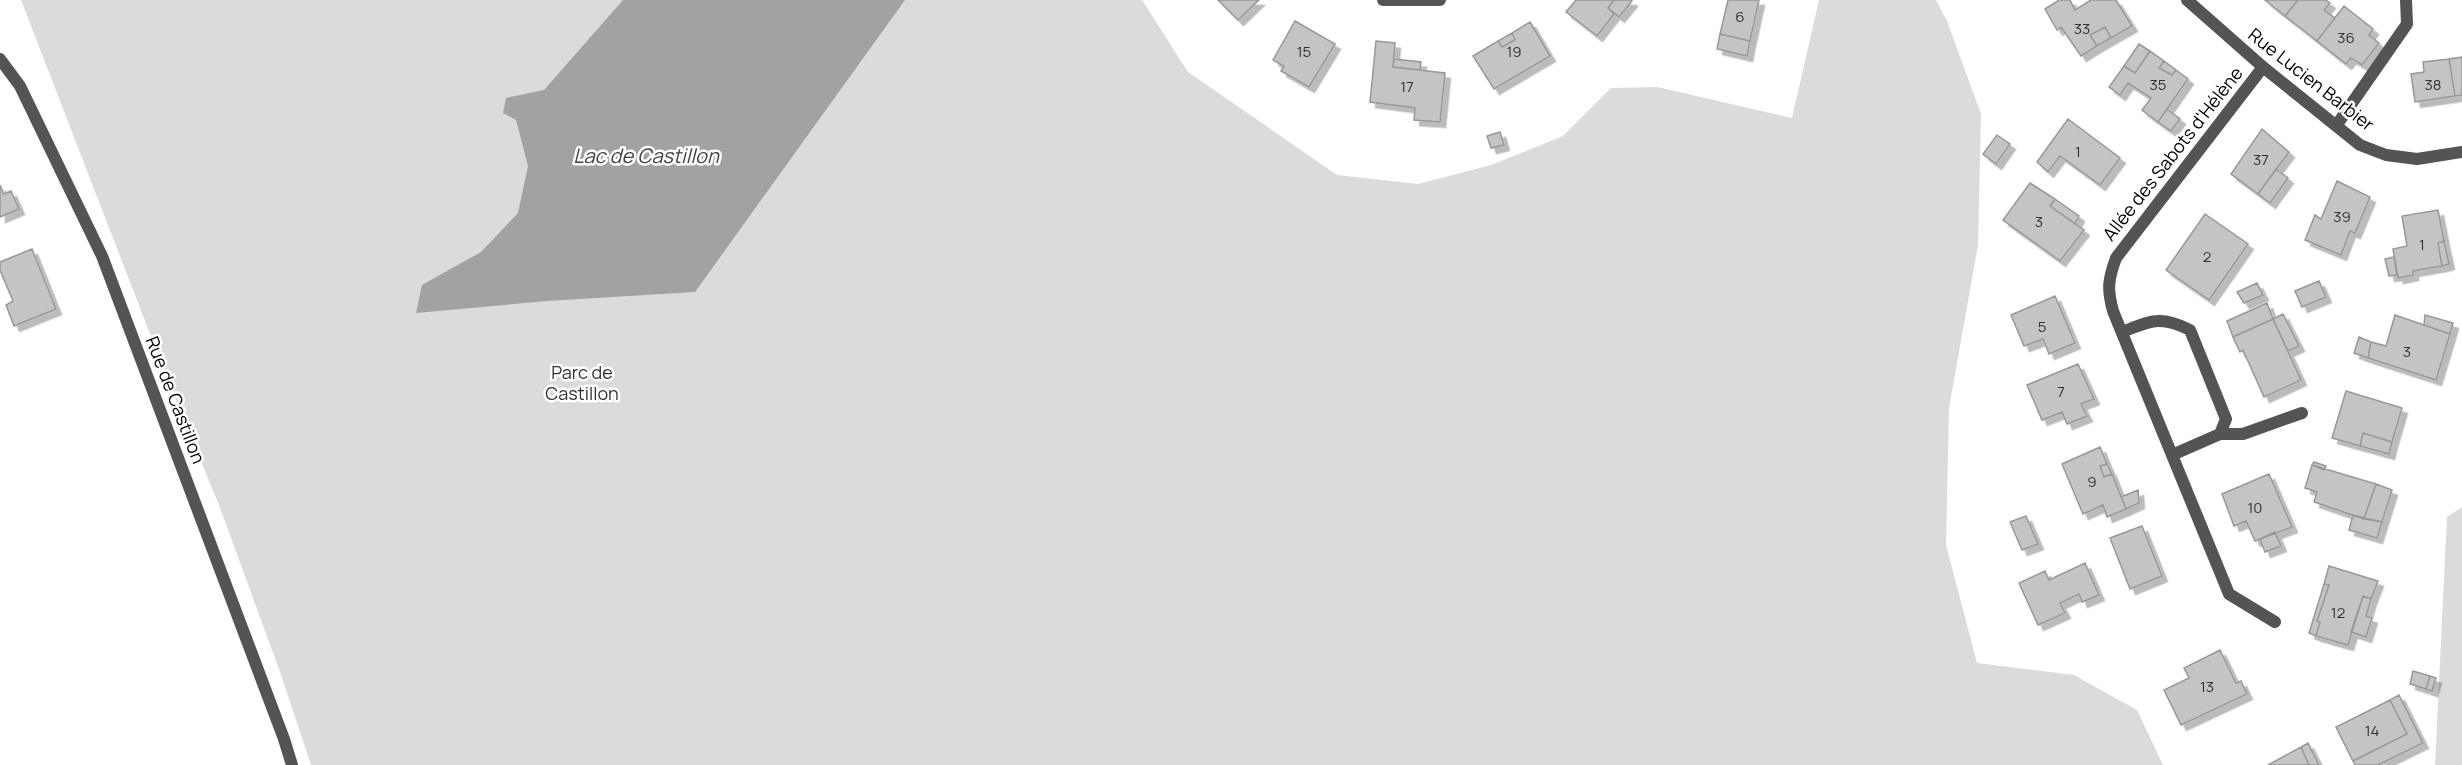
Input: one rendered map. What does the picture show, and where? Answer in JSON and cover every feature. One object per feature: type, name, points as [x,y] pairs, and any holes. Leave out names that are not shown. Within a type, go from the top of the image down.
[{"type":"street","points":[[1383,0],[1440,0]]},
{"type":"street","name":"Rue Lucien Barbier","points":[[2187,0],[2263,68],[2360,145],[2386,155],[2417,159],[2462,152]]},
{"type":"street","points":[[2336,126],[2407,24],[2406,0]]},
{"type":"street","name":"Rue de Castillon","points":[[0,58],[20,86],[102,256],[292,765]]},
{"type":"street","name":"Allée des Sabots d'Hélène","points":[[2263,68],[2116,258],[2109,276],[2108,292],[2122,332],[2229,594],[2275,622]]},
{"type":"street","points":[[2122,332],[2152,321],[2172,321],[2190,330],[2226,419],[2220,434]]},
{"type":"street","points":[[2172,455],[2220,434],[2243,434],[2302,413]]},
{"type":"green space","name":"Parc de Castillon","points":[[21,0],[1142,0],[1188,72],[1337,175],[1418,184],[1491,165],[1563,136],[1611,88],[1657,87],[1792,118],[1819,0],[1936,0],[1947,21],[1981,114],[1978,245],[1949,408],[1946,545],[1977,663],[2074,675],[2137,710],[2163,765],[311,765],[219,505],[174,396]]},
{"type":"green space","points":[[2462,507],[2462,765],[2435,765],[2447,517]]},
{"type":"water","name":"Lac de Castillon","points":[[623,0],[905,0],[695,292],[547,301],[416,313],[422,285],[481,252],[518,213],[528,166],[516,120],[503,113],[506,98],[544,90]]},
{"type":"building","points":[[1218,0],[1259,0],[1238,20]]},
{"type":"building","points":[[1576,0],[1614,0],[1608,8],[1614,14],[1597,36],[1566,12]]},
{"type":"building","points":[[1614,0],[1632,1],[1619,17],[1608,8]]},
{"type":"building","points":[[1728,0],[1759,0],[1750,41],[1720,34]]},
{"type":"building","points":[[2059,0],[2070,0],[2075,10],[2091,0],[2116,0],[2132,26],[2111,38],[2105,27],[2090,35],[2097,46],[2081,56],[2061,27],[2057,30],[2045,9]]},
{"type":"building","points":[[2265,0],[2298,0],[2285,16]]},
{"type":"building","points":[[2298,0],[2326,0],[2330,3],[2324,10],[2335,18],[2317,41],[2285,16]]},
{"type":"building","points":[[2344,6],[2373,29],[2369,35],[2379,43],[2362,65],[2351,58],[2346,64],[2317,41]]},
{"type":"building","points":[[1295,21],[1335,44],[1309,87],[1281,71],[1284,66],[1273,60]]},
{"type":"building","points":[[1530,22],[1550,56],[1494,89],[1473,56],[1498,41],[1502,47],[1515,40],[1512,33]]},
{"type":"building","points":[[2105,27],[2111,38],[2097,46],[2090,35]]},
{"type":"building","points":[[1512,33],[1515,40],[1502,47],[1498,41]]},
{"type":"building","points":[[1720,34],[1750,41],[1747,56],[1717,49]]},
{"type":"building","points":[[1376,41],[1395,43],[1393,67],[1445,73],[1440,122],[1414,120],[1415,108],[1370,102]]},
{"type":"building","points":[[2139,44],[2150,51],[2135,73],[2124,66]]},
{"type":"building","points":[[2150,51],[2164,61],[2159,68],[2172,75],[2176,70],[2188,79],[2158,122],[2142,110],[2151,98],[2128,83],[2120,95],[2109,87],[2124,66],[2135,73]]},
{"type":"building","points":[[2462,57],[2462,95],[2455,96],[2449,59]]},
{"type":"building","points":[[1394,59],[1421,62],[1420,70],[1393,67]]},
{"type":"building","points":[[2449,59],[2455,96],[2415,102],[2411,74],[2424,72],[2423,62]]},
{"type":"building","points":[[2164,61],[2176,70],[2172,75],[2159,68]]},
{"type":"building","points":[[2167,109],[2180,119],[2171,131],[2158,122]]},
{"type":"building","points":[[2068,119],[2120,158],[2100,185],[2060,156],[2048,172],[2037,162]]},
{"type":"building","points":[[2262,129],[2289,152],[2258,194],[2231,174]]},
{"type":"building","points":[[1500,132],[1504,145],[1491,148],[1487,136]]},
{"type":"building","points":[[1997,135],[2010,144],[1996,164],[1983,154]]},
{"type":"building","points":[[2276,169],[2288,178],[2270,203],[2258,194]]},
{"type":"building","points":[[2337,181],[2370,197],[2355,233],[2350,231],[2341,255],[2305,240],[2315,215],[2321,219]]},
{"type":"building","points":[[2030,183],[2055,199],[2050,206],[2084,230],[2060,261],[2003,220]]},
{"type":"building","points":[[0,185],[4,194],[11,191],[19,209],[0,217]]},
{"type":"building","points":[[2055,199],[2079,216],[2075,224],[2050,206]]},
{"type":"building","points":[[2438,210],[2444,241],[2438,243],[2442,266],[2413,271],[2413,275],[2398,278],[2393,249],[2407,246],[2402,216]]},
{"type":"building","points":[[2205,214],[2248,244],[2209,300],[2166,270]]},
{"type":"building","points":[[2444,241],[2449,264],[2442,266],[2438,243]]},
{"type":"building","points":[[32,249],[56,309],[14,326],[6,305],[13,301],[0,270],[0,262]]},
{"type":"building","points":[[2394,257],[2397,275],[2389,276],[2385,259]]},
{"type":"building","points":[[2319,281],[2326,297],[2302,307],[2295,291]]},
{"type":"building","points":[[2257,283],[2263,295],[2244,303],[2237,292]]},
{"type":"building","points":[[2055,296],[2075,343],[2049,354],[2043,339],[2024,346],[2011,315]]},
{"type":"building","points":[[2267,303],[2273,319],[2233,337],[2227,321]]},
{"type":"building","points":[[2283,314],[2299,346],[2288,351],[2273,319]]},
{"type":"building","points":[[2395,315],[2450,334],[2436,380],[2368,358],[2371,342],[2386,346]]},
{"type":"building","points":[[2425,315],[2453,323],[2450,334],[2424,325]]},
{"type":"building","points":[[2273,319],[2301,380],[2264,397],[2243,350],[2240,352],[2233,337]]},
{"type":"building","points":[[2359,337],[2371,342],[2368,358],[2354,353]]},
{"type":"building","points":[[2078,364],[2094,399],[2081,404],[2087,416],[2067,424],[2062,412],[2042,420],[2027,385]]},
{"type":"building","points":[[2346,391],[2402,408],[2392,442],[2363,433],[2360,446],[2332,438]]},
{"type":"building","points":[[2363,433],[2392,442],[2389,454],[2360,446]]},
{"type":"building","points":[[2100,447],[2107,464],[2100,466],[2104,477],[2112,474],[2126,509],[2107,517],[2103,505],[2083,514],[2062,464]]},
{"type":"building","points":[[2314,462],[2326,466],[2324,470],[2312,465]]},
{"type":"building","points":[[2107,464],[2112,474],[2104,477],[2100,466]]},
{"type":"building","points":[[2312,465],[2376,484],[2364,519],[2314,502],[2317,492],[2305,488]]},
{"type":"building","points":[[2269,474],[2292,527],[2255,541],[2246,521],[2234,526],[2222,494]]},
{"type":"building","points":[[2376,484],[2392,490],[2382,522],[2364,519]]},
{"type":"building","points":[[2138,490],[2139,503],[2126,509],[2121,497]]},
{"type":"building","points":[[2353,515],[2382,522],[2377,538],[2349,530]]},
{"type":"building","points":[[2026,516],[2038,544],[2022,550],[2010,522]]},
{"type":"building","points":[[2142,526],[2162,576],[2130,589],[2110,538]]},
{"type":"building","points":[[2275,532],[2281,546],[2265,552],[2260,539]]},
{"type":"building","points":[[2085,563],[2099,595],[2082,602],[2079,594],[2060,603],[2065,613],[2038,625],[2019,583],[2045,571],[2049,580]]},
{"type":"building","points":[[2329,566],[2378,581],[2371,599],[2363,596],[2348,645],[2316,636],[2320,622],[2317,621],[2329,585],[2324,584]]},
{"type":"building","points":[[2324,584],[2329,585],[2317,621],[2320,622],[2316,636],[2309,633]]},
{"type":"building","points":[[2363,596],[2371,599],[2366,616],[2372,618],[2366,637],[2351,632]]},
{"type":"building","points":[[2220,650],[2236,683],[2241,681],[2247,694],[2181,725],[2164,690],[2189,678],[2184,668]]},
{"type":"building","points":[[2413,671],[2430,676],[2426,689],[2410,684]]},
{"type":"building","points":[[2430,676],[2436,678],[2432,691],[2426,689]]},
{"type":"building","points":[[2399,695],[2423,743],[2378,765],[2355,765],[2353,761],[2407,734],[2390,700]]},
{"type":"building","points":[[2390,700],[2407,734],[2353,761],[2336,727]]},
{"type":"building","points":[[2308,743],[2319,765],[2309,765],[2301,747]]},
{"type":"building","points":[[2301,747],[2309,765],[2268,765]]}]
